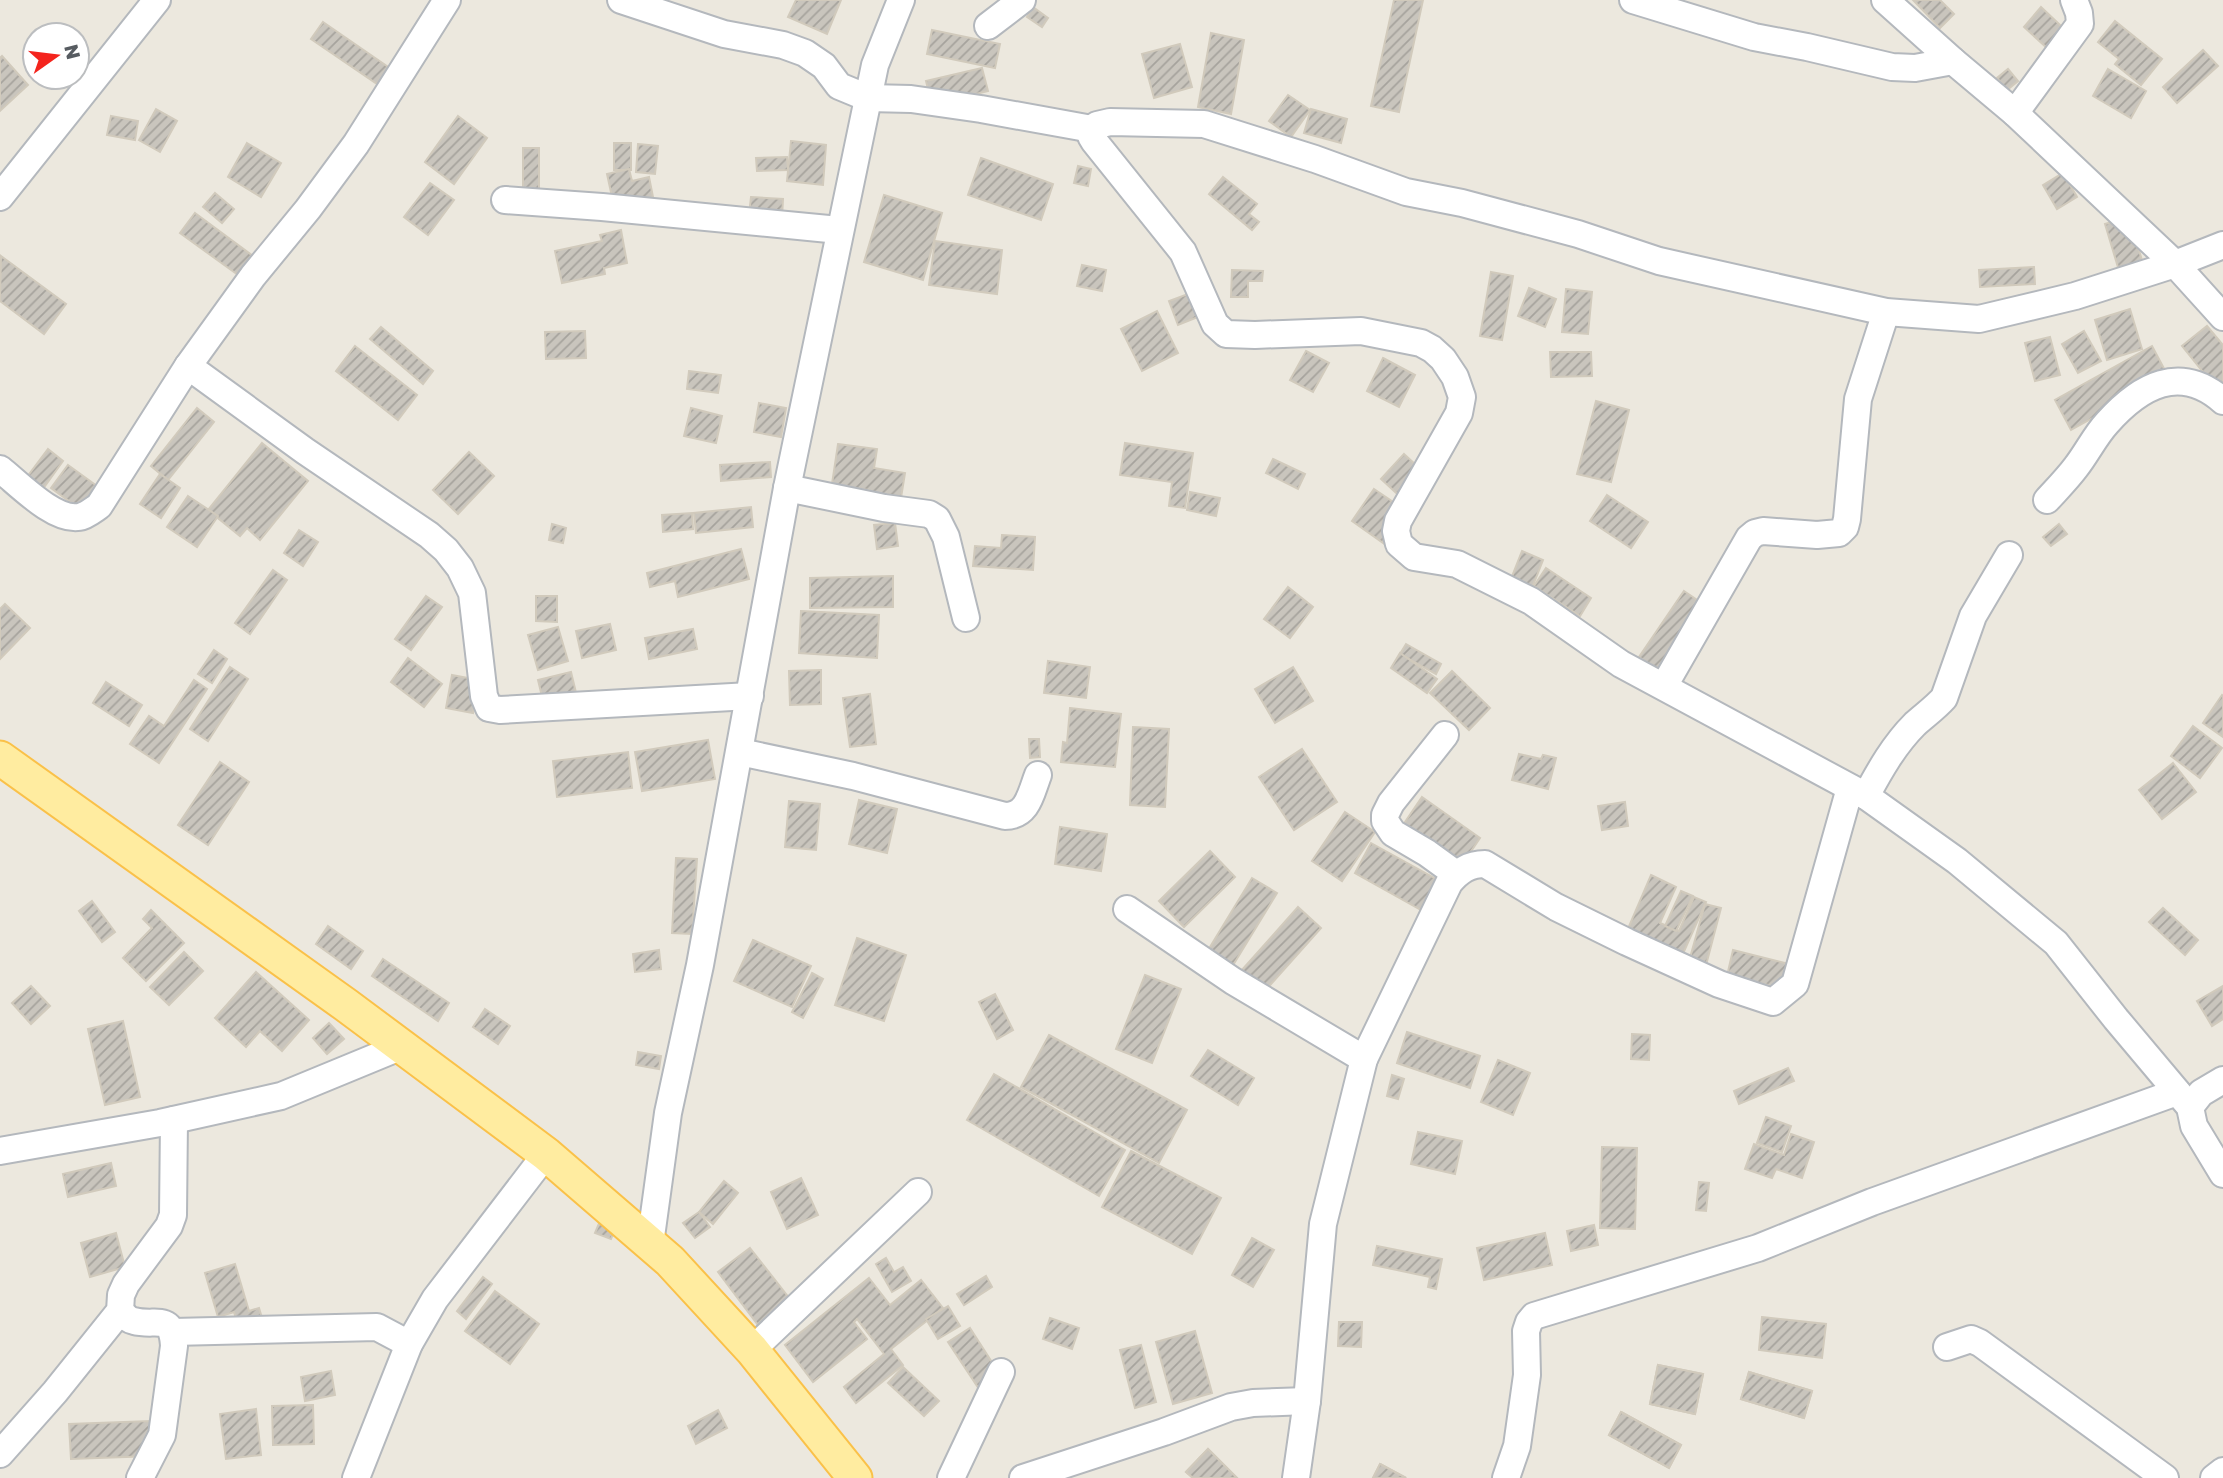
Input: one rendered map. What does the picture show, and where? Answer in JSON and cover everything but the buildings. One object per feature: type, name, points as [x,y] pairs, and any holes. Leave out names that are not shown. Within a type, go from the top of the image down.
[{"type":"main road","points":[[0,758],[346,1005],[547,1154],[670,1261],[752,1350],[855,1478]]},
{"type":"street","points":[[0,197],[157,0]]},
{"type":"street","points":[[0,469],[54,512],[80,517],[99,506],[188,366],[253,276],[308,209],[356,144],[447,0]]},
{"type":"street","points":[[621,0],[724,34],[783,45],[805,53],[824,66],[839,86],[868,98],[911,99],[981,108],[1092,129]]},
{"type":"street","points":[[650,1244],[668,1113],[700,965],[787,488],[839,230],[875,65],[901,0]]},
{"type":"street","points":[[988,26],[1022,0]]},
{"type":"street","points":[[1633,0],[1754,37],[1892,67],[1916,68],[1953,61]]},
{"type":"street","points":[[1885,0],[2015,113],[2175,264],[2223,317]]},
{"type":"street","points":[[2015,113],[2080,24],[2074,0]]},
{"type":"street","points":[[2223,245],[2175,264],[2075,296],[1979,319],[1886,312],[1659,261],[1578,234],[1462,203],[1406,192],[1205,124],[1110,122],[1097,125],[1092,129],[1091,136],[1184,252],[1215,324],[1226,334],[1361,331],[1421,343],[1443,359],[1459,386],[1462,405],[1446,439],[1398,522],[1396,531],[1399,544],[1414,557],[1457,564],[1531,601],[1621,664],[1858,792],[1957,861],[2056,943],[2184,1099],[2194,1126],[2223,1174]]},
{"type":"street","points":[[505,200],[839,230]]},
{"type":"street","points":[[1664,687],[1749,538],[1763,531],[1817,536],[1839,533],[1845,527],[1858,399],[1886,312]]},
{"type":"street","points":[[188,366],[429,535],[446,550],[460,568],[472,593],[484,696],[489,708],[500,710],[750,696]]},
{"type":"street","points":[[2047,500],[2076,468],[2106,424],[2141,391],[2160,383],[2179,382],[2209,388],[2223,401]]},
{"type":"street","points":[[787,488],[884,508],[929,514],[937,519],[946,537],[967,618]]},
{"type":"street","points":[[1296,1478],[1307,1401],[1323,1224],[1364,1059],[1449,883],[1456,874],[1475,864],[1485,864],[1556,907],[1627,942],[1719,984],[1773,1002],[1795,984],[1858,792],[1915,725],[1944,698],[1973,616],[2009,555]]},
{"type":"street","points":[[1445,734],[1391,803],[1385,821],[1398,838],[1427,853],[1456,874]]},
{"type":"street","points":[[740,752],[853,776],[1005,816],[1015,816],[1025,808],[1038,775]]},
{"type":"street","points":[[1127,909],[1233,981],[1364,1059]]},
{"type":"street","points":[[0,1151],[174,1120],[281,1096],[400,1047]]},
{"type":"street","points":[[1507,1478],[1517,1446],[1527,1375],[1526,1331],[1534,1316],[1758,1248],[1872,1202],[2201,1093],[2223,1080]]},
{"type":"street","points":[[0,1454],[55,1392],[120,1311],[121,1295],[127,1284],[169,1226],[173,1215],[174,1120]]},
{"type":"street","points":[[356,1478],[409,1344],[435,1298],[547,1154]]},
{"type":"street","points":[[752,1350],[918,1192]]},
{"type":"street","points":[[120,1311],[134,1321],[167,1325],[173,1332],[173,1357],[162,1435],[140,1478]]},
{"type":"street","points":[[173,1332],[377,1327],[409,1344]]},
{"type":"street","points":[[1947,1347],[1971,1339],[1980,1343],[2165,1478]]},
{"type":"street","points":[[951,1478],[1001,1372]]},
{"type":"street","points":[[1023,1478],[1231,1407],[1253,1403],[1307,1401]]},
{"type":"street","points":[[2214,1478],[2223,1471]]}]
